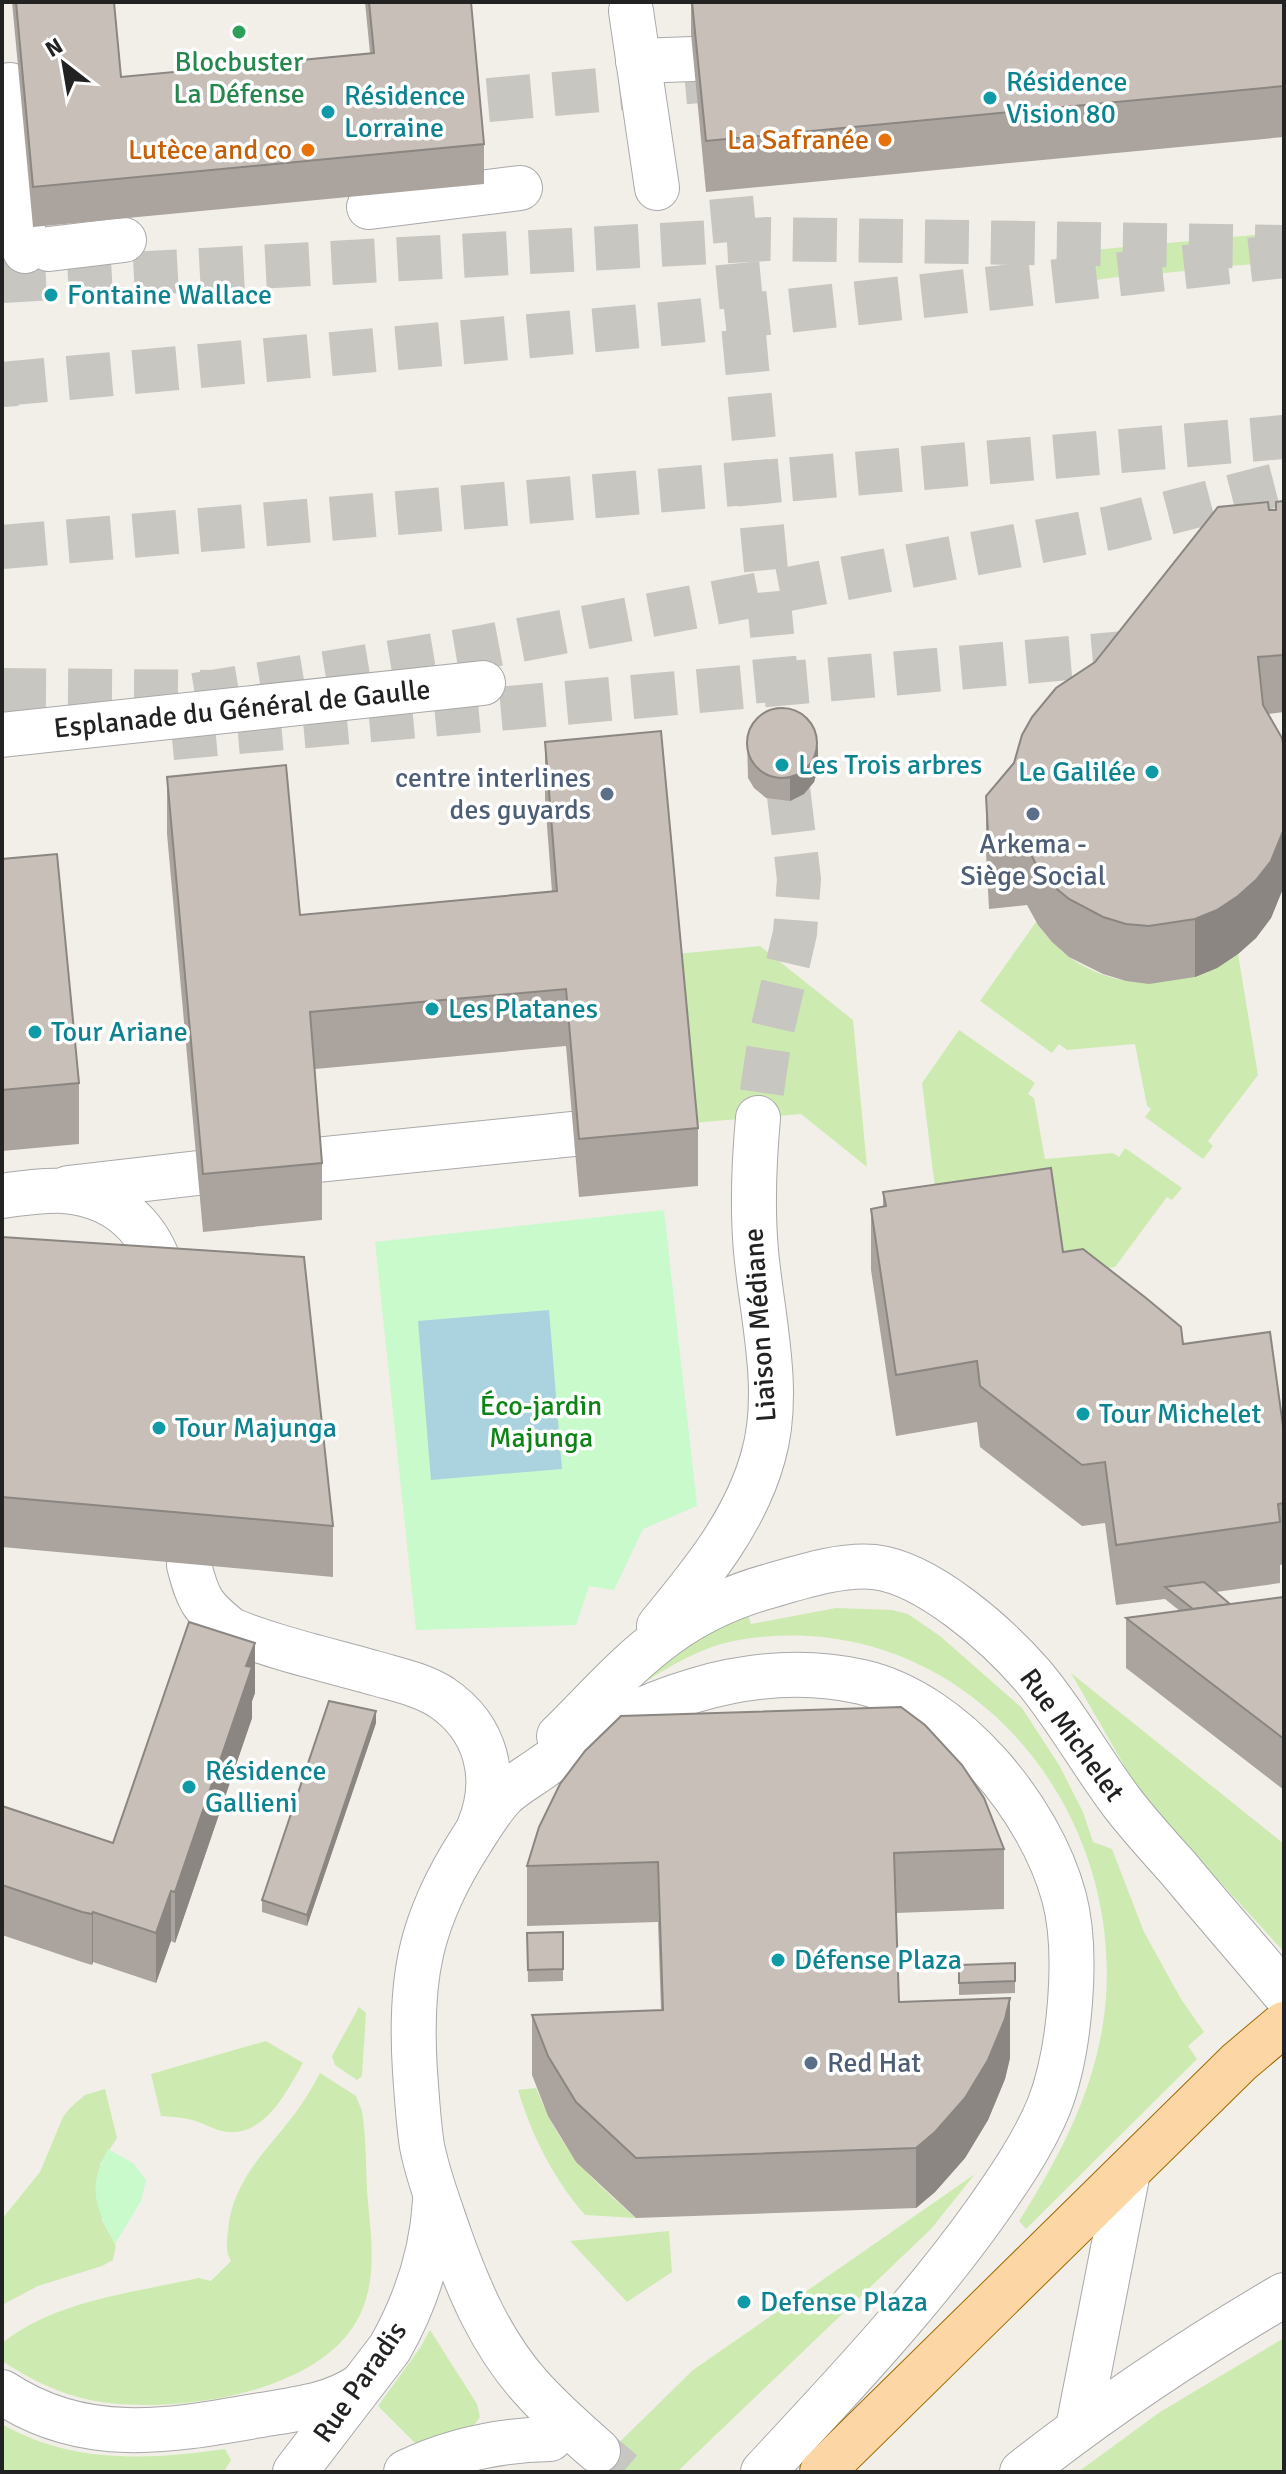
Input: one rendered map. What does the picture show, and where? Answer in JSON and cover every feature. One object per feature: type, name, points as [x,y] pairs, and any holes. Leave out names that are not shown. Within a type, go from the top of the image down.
[{"type":"main road","points":[[822,2472],[1239,2062],[1284,2024]]},
{"type":"street","points":[[631,11],[657,188]]},
{"type":"street","points":[[638,61],[693,59]]},
{"type":"street","points":[[2,86],[10,85],[37,250],[114,239]]},
{"type":"street","points":[[369,207],[520,188]]},
{"type":"street","name":"Esplanade du Général de Gaulle","points":[[2,735],[483,683]]},
{"type":"street","name":"Liaison Médiane","points":[[617,1677],[717,1552],[749,1497],[764,1454],[770,1384],[753,1207],[758,1118]]},
{"type":"street","points":[[316,1160],[573,1134]]},
{"type":"street","points":[[2,1196],[198,1173]]},
{"type":"street","points":[[46,1191],[68,1191],[92,1197],[133,1220],[158,1254],[168,1298]]},
{"type":"street","points":[[189,1565],[197,1596],[215,1618],[231,1630],[419,1686],[452,1706],[474,1731],[484,1751],[489,1772],[489,1793],[475,1834]]},
{"type":"street","name":"Rue Michelet","points":[[502,1797],[537,1757],[617,1677],[668,1633],[701,1612],[742,1593],[857,1567],[875,1567],[913,1579],[973,1620],[1031,1673],[1123,1804],[1284,1993]]},
{"type":"street","points":[[598,2451],[527,2383],[500,2347],[472,2295],[435,2194],[420,2131],[412,2003],[425,1936],[443,1889],[475,1834],[502,1797],[590,1734],[655,1703],[719,1685],[817,1674],[866,1683],[904,1696],[949,1725],[984,1759],[1020,1805],[1046,1851],[1065,1899],[1071,1962],[1070,2009],[1049,2105],[1019,2163],[955,2255],[864,2363],[763,2472]]},
{"type":"street","points":[[1078,2428],[1128,2172]]},
{"type":"street","name":"Rue Paradis","points":[[295,2472],[390,2348],[412,2305],[430,2246],[435,2194]]},
{"type":"street","points":[[1022,2472],[1078,2428],[1207,2340],[1284,2295]]},
{"type":"street","points":[[2,2392],[37,2412],[87,2428],[114,2431],[202,2425],[326,2403],[360,2386]]},
{"type":"street","points":[[406,2472],[437,2457],[471,2447],[510,2440],[550,2439]]},
{"type":"green space","points":[[1284,232],[1284,256],[1270,258],[1269,263],[1229,266],[1229,261],[1195,265],[1194,270],[1155,274],[1154,267],[1124,271],[1124,276],[1096,280],[1093,250]]},
{"type":"green space","points":[[1036,922],[1056,946],[1079,963],[1103,975],[1130,981],[1157,982],[1184,978],[1238,954],[1258,1075],[1208,1141],[1213,1146],[1203,1159],[1145,1117],[1151,1109],[1147,1106],[1135,1044],[1067,1050],[1059,1044],[1052,1053],[980,1001]]},
{"type":"green space","points":[[760,946],[853,1020],[867,1167],[801,1114],[692,1123],[676,954]]},
{"type":"green space","points":[[959,1030],[1035,1083],[1028,1094],[1034,1098],[1045,1159],[1113,1153],[1119,1157],[1125,1148],[1182,1188],[1172,1200],[1167,1197],[1115,1267],[1058,1277],[942,1244],[922,1083]]},
{"type":"green space","name":"Éco-jardin Majunga","points":[[664,1210],[697,1506],[643,1529],[614,1590],[589,1586],[576,1625],[416,1630],[375,1242]]},
{"type":"green space","points":[[836,1608],[892,1610],[908,1614],[940,1636],[1022,1708],[1059,1765],[1083,1812],[1093,1842],[1112,1849],[1144,1932],[1181,1999],[1204,2032],[1188,2046],[1197,2059],[1026,2229],[1019,2221],[1064,2142],[1087,2086],[1096,2057],[1106,1997],[1103,1921],[1085,1850],[1052,1784],[1008,1728],[952,1683],[888,1652],[816,1637],[739,1640],[721,1644],[688,1657],[610,1704],[636,1679],[746,1609],[751,1624]]},
{"type":"green space","points":[[1071,1673],[1284,1844],[1284,1952],[1141,1795]]},
{"type":"green space","points":[[359,2007],[366,2013],[362,2076],[357,2080],[335,2065],[332,2056]]},
{"type":"green space","points":[[266,2041],[303,2063],[282,2098],[264,2119],[241,2131],[228,2132],[188,2119],[161,2116],[151,2074]]},
{"type":"green space","points":[[320,2073],[356,2096],[362,2111],[364,2131],[372,2251],[370,2281],[362,2310],[344,2339],[316,2362],[282,2380],[243,2393],[161,2405],[123,2404],[67,2394],[2,2361],[2,2343],[24,2328],[71,2307],[199,2278],[211,2281],[231,2261],[227,2246],[231,2212],[245,2178],[301,2105]]},
{"type":"green space","points":[[536,2088],[555,2129],[577,2160],[636,2218],[585,2215],[574,2201],[545,2156],[518,2090]]},
{"type":"green space","points":[[105,2089],[117,2138],[100,2164],[102,2220],[116,2246],[113,2260],[38,2286],[2,2305],[2,2219],[40,2172],[63,2117],[70,2108],[85,2095]]},
{"type":"green space","points":[[108,2149],[133,2163],[146,2180],[141,2201],[115,2244],[96,2197],[97,2175]]},
{"type":"green space","points":[[975,2174],[931,2229],[677,2472],[589,2472],[693,2370]]},
{"type":"green space","points":[[669,2231],[672,2272],[627,2302],[570,2241]]},
{"type":"green space","points":[[430,2330],[477,2404],[480,2417],[472,2428],[416,2444],[378,2406]]},
{"type":"green space","points":[[1284,2338],[1284,2472],[1078,2472],[1160,2412]]},
{"type":"green space","points":[[2,2424],[28,2437],[83,2452],[139,2456],[225,2449],[231,2460],[224,2472],[2,2472]]},
{"type":"water","points":[[549,1310],[562,1469],[431,1480],[418,1321]]},
{"type":"building","name":"Résidence Lorraine","points":[[16,2],[114,2],[121,77],[374,53],[369,2],[471,2],[484,144],[33,187]]},
{"type":"building","name":"Résidence Vision 80","points":[[692,2],[1284,2],[1284,86],[706,141]]},
{"type":"building","name":"Le Galilée","points":[[1284,501],[1284,655],[1258,657],[1263,705],[1282,738],[1284,748],[1284,829],[1271,861],[1256,880],[1217,910],[1195,919],[1149,926],[1126,924],[1103,917],[1069,899],[1038,868],[1027,847],[989,852],[986,796],[1014,763],[1022,735],[1032,717],[1056,688],[1095,662],[1218,507],[1268,502],[1269,510],[1276,510],[1276,502]]},
{"type":"building","name":"Les Trois arbres","points":[[789,708],[811,723],[817,743],[815,757],[807,768],[796,776],[775,778],[757,768],[749,757],[747,736],[757,718],[768,710]]},
{"type":"building","name":"Les Platanes","points":[[661,731],[698,1128],[579,1139],[566,989],[310,1012],[322,1163],[203,1174],[167,777],[286,765],[300,915],[557,891],[545,742]]},
{"type":"building","name":"Tour Ariane","points":[[57,854],[79,1083],[2,1090],[2,859]]},
{"type":"building","name":"Tour Michelet","points":[[1051,1168],[1063,1252],[1083,1249],[1181,1327],[1183,1344],[1270,1332],[1284,1433],[1284,1503],[1278,1504],[1280,1522],[1116,1545],[1105,1462],[1082,1465],[980,1386],[977,1361],[896,1375],[871,1209],[886,1206],[883,1192]]},
{"type":"building","name":"Tour Majunga","points":[[2,1237],[304,1257],[333,1526],[2,1497]]},
{"type":"building","points":[[1204,1582],[1230,1604],[1193,1609],[1165,1587]]},
{"type":"building","points":[[1284,1597],[1284,1739],[1126,1618]]},
{"type":"building","points":[[189,1622],[255,1643],[246,1666],[252,1667],[175,1892],[171,1891],[156,1933],[2,1885],[2,1806],[113,1843]]},
{"type":"building","points":[[329,1701],[376,1711],[307,1915],[262,1900]]},
{"type":"building","name":"Défense Plaza","points":[[901,1707],[925,1725],[962,1765],[984,1798],[1004,1849],[894,1853],[899,2002],[1010,1998],[988,2060],[965,2098],[916,2148],[636,2158],[576,2102],[548,2056],[532,2015],[663,2010],[658,1862],[527,1866],[539,1827],[560,1784],[585,1751],[621,1716]]},
{"type":"building","points":[[563,1932],[563,1969],[528,1970],[527,1933]]},
{"type":"building","points":[[1015,1963],[1015,1981],[959,1983],[959,1965]]},
{"type":"tunnel","points":[[422,106],[756,76]]},
{"type":"tunnel","points":[[725,132],[781,730],[799,879],[795,933],[769,1044],[758,1118]]},
{"type":"tunnel","points":[[2,281],[768,239],[1284,247]]},
{"type":"tunnel","points":[[2,384],[696,321],[1284,256]]},
{"type":"tunnel","points":[[2,385],[17,384]]},
{"type":"tunnel","points":[[2,547],[1284,437]]},
{"type":"tunnel","points":[[195,695],[477,648],[1110,528],[1284,483]]},
{"type":"tunnel","points":[[172,738],[1159,650]]},
{"type":"tunnel","points":[[2,690],[219,692]]},
{"type":"tunnel","points":[[598,2451],[623,2472]]},
{"type":"place","name":"Blocbuster La Défense","points":[[239,32]]},
{"type":"place","name":"Résidence Vision 80","points":[[990,98]]},
{"type":"place","name":"Résidence Lorraine","points":[[328,112]]},
{"type":"place","name":"La Safranée","points":[[885,140]]},
{"type":"place","name":"Lutèce and co","points":[[308,150]]},
{"type":"place","name":"Fontaine Wallace","points":[[51,295]]},
{"type":"place","name":"Les Trois arbres","points":[[782,765]]},
{"type":"place","name":"Le Galilée","points":[[1152,772]]},
{"type":"place","name":"centre interlines des guyards","points":[[607,794]]},
{"type":"place","name":"Arkema - Siège Social","points":[[1033,814]]},
{"type":"place","name":"Les Platanes","points":[[432,1009]]},
{"type":"place","name":"Tour Ariane","points":[[35,1032]]},
{"type":"place","name":"Tour Michelet","points":[[1083,1414]]},
{"type":"place","name":"Tour Majunga","points":[[159,1428]]},
{"type":"place","name":"Résidence Gallieni","points":[[189,1787]]},
{"type":"place","name":"Défense Plaza","points":[[778,1960]]},
{"type":"place","name":"Red Hat","points":[[811,2063]]},
{"type":"place","name":"Defense Plaza","points":[[744,2302]]}]
